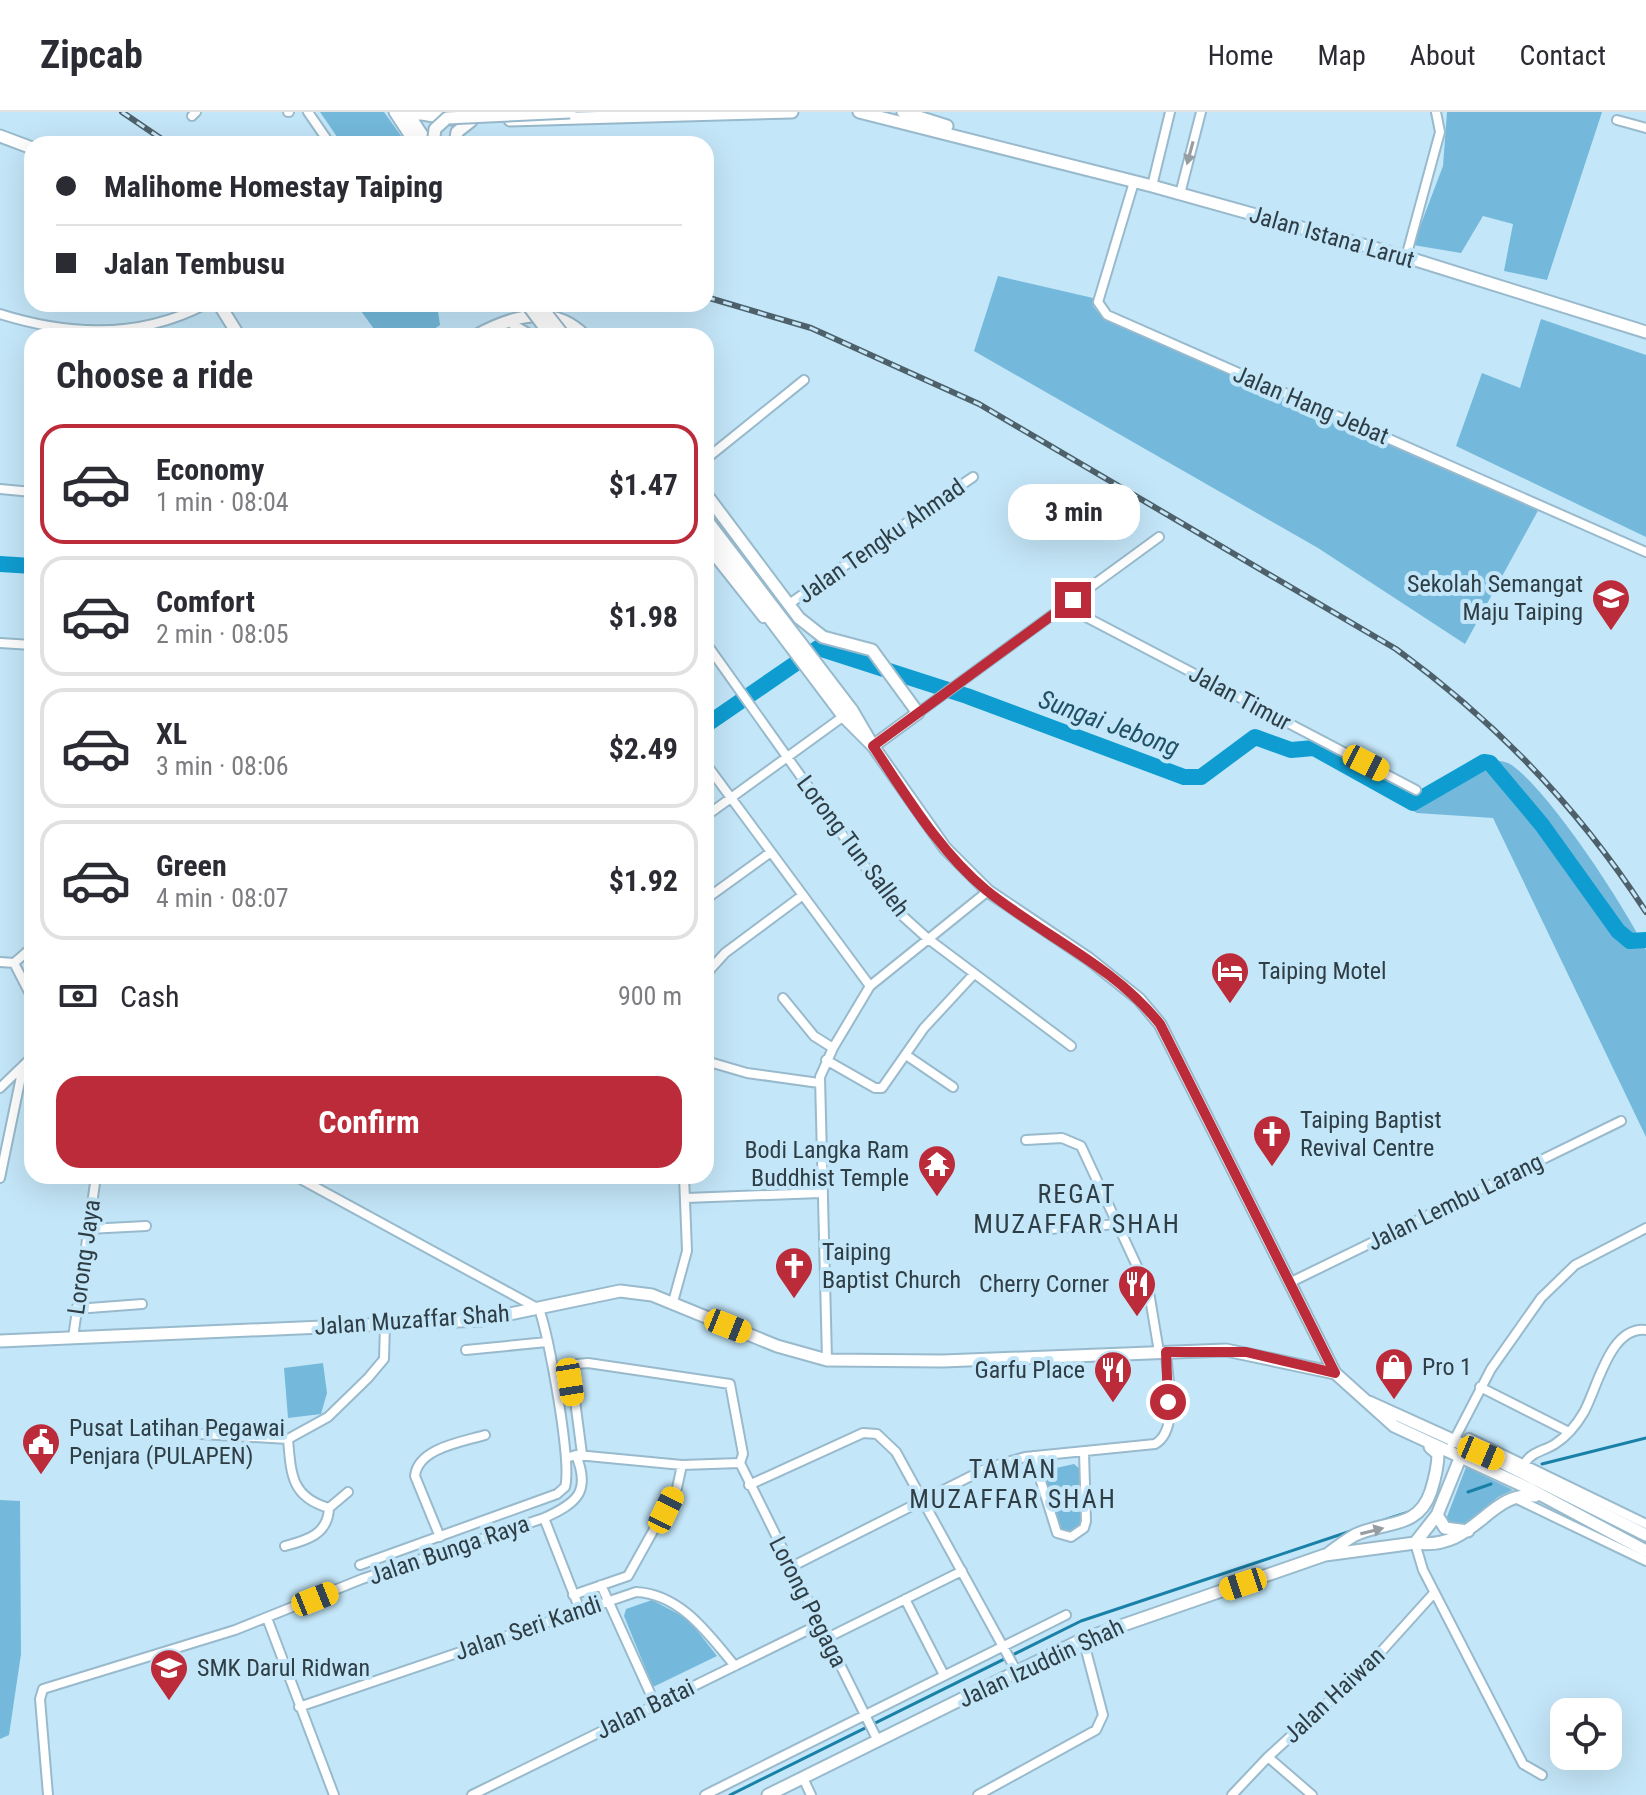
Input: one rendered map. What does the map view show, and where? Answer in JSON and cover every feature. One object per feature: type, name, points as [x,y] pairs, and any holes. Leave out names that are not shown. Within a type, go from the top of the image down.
[{"type":"main road","points":[[395,112],[411,136]]},
{"type":"main road","points":[[408,112],[471,121],[792,112]]},
{"type":"main road","points":[[408,112],[424,136]]},
{"type":"main road","points":[[433,136],[435,129],[447,118],[570,112]]},
{"type":"main road","name":"Jalan Istana Larut","points":[[859,112],[1016,149],[1406,257],[1646,332]]},
{"type":"main road","name":"Jalan Istana Larut","points":[[903,112],[917,114],[1016,149]]},
{"type":"main road","points":[[456,136],[471,121]]},
{"type":"main road","points":[[0,136],[24,145]]},
{"type":"main road","points":[[545,312],[558,328]]},
{"type":"main road","points":[[490,328],[506,320],[544,314],[564,320],[574,328]]},
{"type":"main road","points":[[714,505],[789,604],[817,634],[866,646],[878,655],[918,713],[873,746]]},
{"type":"main road","points":[[714,530],[944,846],[988,891],[1089,959],[1139,999],[1160,1024],[1335,1373],[1394,1426],[1451,1446],[1465,1447],[1511,1467],[1544,1497]]},
{"type":"main road","points":[[714,543],[766,603],[787,639],[798,647]]},
{"type":"main road","name":"Jalan Muzaffar Shah","points":[[0,1341],[481,1320],[620,1291],[652,1295],[673,1302],[777,1346],[827,1360],[943,1361],[1163,1352],[1246,1352],[1335,1373]]},
{"type":"main road","points":[[1367,1402],[1451,1446]]},
{"type":"main road","points":[[1325,1555],[1356,1534],[1407,1522],[1424,1506],[1438,1454],[1415,1435]]},
{"type":"main road","points":[[1465,1447],[1502,1477],[1533,1484],[1642,1530]]},
{"type":"main road","points":[[1415,1543],[1437,1515],[1465,1447]]},
{"type":"main road","points":[[1513,1497],[1544,1497],[1646,1551]]},
{"type":"main road","name":"Jalan Izuddin Shah","points":[[768,1795],[803,1778],[871,1727],[1017,1672],[1083,1639],[1325,1555],[1415,1543],[1439,1544],[1468,1531],[1513,1497]]},
{"type":"main road","points":[[1437,1515],[1445,1528],[1468,1531]]},
{"type":"street","points":[[308,112],[324,136]]},
{"type":"street","points":[[1152,186],[1170,112]]},
{"type":"street","points":[[1180,194],[1201,112]]},
{"type":"street","points":[[1406,257],[1440,132],[1436,112]]},
{"type":"street","points":[[1617,120],[1646,128]]},
{"type":"street","name":"Jalan Hang Jebat","points":[[1134,182],[1098,302],[1107,315],[1646,552]]},
{"type":"street","points":[[136,328],[149,327],[186,312]]},
{"type":"street","points":[[0,314],[52,328]]},
{"type":"street","points":[[506,320],[520,328]]},
{"type":"street","points":[[714,453],[804,380]]},
{"type":"street","name":"Jalan Tengku Ahmad","points":[[789,604],[973,477]]},
{"type":"street","points":[[0,489],[24,491]]},
{"type":"street","points":[[918,713],[1159,537]]},
{"type":"street","points":[[714,556],[770,627],[787,639]]},
{"type":"street","name":"Jalan Timur","points":[[1065,606],[1416,790]]},
{"type":"street","points":[[0,643],[24,644]]},
{"type":"street","name":"Lorong Tun Salleh","points":[[714,654],[880,891],[927,938],[1071,1046]]},
{"type":"street","points":[[714,810],[848,713]]},
{"type":"street","points":[[714,775],[870,986]]},
{"type":"street","points":[[714,893],[771,852]]},
{"type":"street","points":[[827,1360],[819,1083],[826,1060],[870,986],[988,891]]},
{"type":"street","points":[[714,965],[725,953],[803,895]]},
{"type":"street","points":[[0,962],[14,963],[24,954]]},
{"type":"street","points":[[14,963],[24,982]]},
{"type":"street","points":[[826,1060],[875,1088],[882,1088],[924,1028],[974,974]]},
{"type":"street","points":[[783,998],[814,1036],[833,1048]]},
{"type":"street","points":[[906,1055],[953,1087]]},
{"type":"street","points":[[714,1063],[747,1073],[819,1083]]},
{"type":"street","points":[[0,1088],[23,1067]]},
{"type":"street","points":[[0,1178],[23,1067]]},
{"type":"street","name":"Jalan Lembu Larang","points":[[1289,1283],[1621,1121]]},
{"type":"street","points":[[791,1567],[987,1468],[1033,1456],[1132,1448],[1162,1440],[1169,1427],[1163,1352],[1149,1292],[1081,1146],[1062,1138],[1026,1140]]},
{"type":"street","name":"Lorong Jaya","points":[[73,1338],[95,1184]]},
{"type":"street","points":[[310,1184],[539,1309]]},
{"type":"street","points":[[673,1302],[685,1267],[685,1184]]},
{"type":"street","points":[[686,1198],[821,1193]]},
{"type":"street","points":[[1050,1229],[1118,1224]]},
{"type":"street","points":[[88,1229],[146,1226]]},
{"type":"street","points":[[1451,1446],[1480,1387],[1524,1318],[1575,1265],[1646,1228]]},
{"type":"street","points":[[76,1309],[142,1304]]},
{"type":"street","name":"Jalan Bunga Raya","points":[[48,1795],[40,1699],[43,1689],[267,1618],[362,1579],[566,1508],[579,1494],[583,1473],[575,1456],[539,1309]]},
{"type":"street","points":[[151,1431],[288,1439],[328,1417],[368,1378],[384,1359],[385,1324]]},
{"type":"street","points":[[1525,1463],[1532,1454],[1558,1442],[1582,1415],[1620,1337],[1635,1329],[1646,1330]]},
{"type":"street","points":[[466,1350],[547,1342]]},
{"type":"street","name":"Lorong Pegaga","points":[[575,1456],[570,1382],[571,1370],[577,1364],[588,1363],[730,1384],[743,1454],[740,1463],[749,1485],[871,1727]]},
{"type":"street","points":[[1480,1387],[1569,1432]]},
{"type":"street","points":[[1467,1418],[1465,1447],[1525,1463],[1642,1530]]},
{"type":"street","points":[[749,1485],[871,1432],[886,1440],[925,1501],[1017,1672]]},
{"type":"street","points":[[440,1537],[415,1476],[416,1469],[421,1459],[429,1455],[485,1435]]},
{"type":"street","points":[[288,1439],[292,1471],[300,1494],[329,1508]]},
{"type":"street","points":[[1033,1456],[1057,1533],[1071,1537],[1084,1528],[1086,1521],[1084,1452]]},
{"type":"street","points":[[575,1456],[682,1465],[740,1463]]},
{"type":"street","name":"Jalan Bunga Raya","points":[[360,1565],[557,1494],[567,1479],[575,1456]]},
{"type":"street","points":[[573,1595],[621,1579],[633,1569],[677,1488],[682,1465]]},
{"type":"street","points":[[285,1546],[323,1530],[328,1523],[329,1508],[348,1492]]},
{"type":"street","points":[[1513,1497],[1646,1561]]},
{"type":"street","points":[[544,1518],[580,1610]]},
{"type":"street","points":[[1415,1543],[1434,1593],[1523,1764],[1542,1775]]},
{"type":"street","points":[[827,1638],[962,1571]]},
{"type":"street","points":[[601,1585],[655,1704]]},
{"type":"street","name":"Jalan Seri Kandi","points":[[299,1707],[636,1592],[665,1599],[694,1618],[735,1666]]},
{"type":"street","name":"Jalan Haiwan","points":[[1232,1795],[1268,1757],[1370,1664],[1434,1593]]},
{"type":"street","points":[[905,1599],[944,1675]]},
{"type":"street","points":[[705,1795],[871,1727],[944,1675],[1005,1653],[1066,1615]]},
{"type":"street","points":[[267,1618],[334,1795]]},
{"type":"street","name":"Jalan Batai","points":[[472,1795],[820,1624]]},
{"type":"street","points":[[978,1795],[1096,1730],[1101,1723],[1103,1715],[1083,1639]]},
{"type":"street","points":[[1268,1757],[1312,1795]]},
{"type":"street","points":[[803,1778],[811,1795]]},
{"type":"shaded area","points":[[320,112],[384,112],[401,136],[336,136]]},
{"type":"shaded area","points":[[1447,112],[1602,112],[1547,280],[1504,271],[1513,224],[1483,216],[1461,253],[1413,245],[1443,166]]},
{"type":"shaded area","points":[[998,276],[1093,298],[1093,306],[1101,316],[1540,507],[1465,644],[1318,548],[974,351]]},
{"type":"shaded area","points":[[362,312],[438,312],[440,325],[436,328],[373,328]]},
{"type":"shaded area","points":[[1541,319],[1646,355],[1646,537],[1456,446],[1482,373],[1520,388]]},
{"type":"shaded area","points":[[1496,760],[1513,766],[1529,780],[1566,825],[1605,880],[1646,950],[1646,1137],[1493,818],[1417,813],[1408,808]]},
{"type":"shaded area","points":[[323,1363],[327,1393],[321,1414],[288,1418],[284,1368]]},
{"type":"shaded area","points":[[1074,1464],[1080,1469],[1084,1512],[1074,1533],[1062,1533],[1054,1522],[1042,1471]]},
{"type":"shaded area","points":[[1466,1467],[1513,1490],[1498,1497],[1464,1527],[1445,1522]]},
{"type":"shaded area","points":[[0,1500],[20,1501],[21,1654],[9,1735],[0,1739]]},
{"type":"shaded area","points":[[652,1600],[688,1619],[717,1656],[653,1687],[624,1616],[626,1609]]},
{"type":"waterway","name":"Sungai Jebong","points":[[0,564],[24,566]]},
{"type":"waterway","name":"Sungai Jebong","points":[[714,720],[818,648],[967,696],[1184,777],[1201,777],[1255,737],[1291,750],[1314,748],[1413,803],[1484,762],[1490,763],[1542,825],[1618,931],[1630,941],[1646,940]]},
{"type":"waterway","points":[[1542,1464],[1646,1438]]},
{"type":"waterway","points":[[1468,1492],[1491,1484]]},
{"type":"waterway","points":[[1381,1521],[1412,1511]]},
{"type":"waterway","points":[[730,1795],[1081,1621],[1351,1531]]},
{"type":"railway","points":[[122,112],[157,136]]},
{"type":"railway","points":[[714,299],[811,328],[979,404],[1396,649],[1468,706],[1533,769],[1593,837],[1646,912]]},
{"type":"place","name":"Sekolah Semangat Maju Taiping","points":[[1611,632]]},
{"type":"place","name":"Taiping Motel","points":[[1230,1005]]},
{"type":"place","name":"Taiping Baptist Revival Centre","points":[[1272,1168]]},
{"type":"place","name":"Bodi Langka Ram Buddhist Temple","points":[[937,1198]]},
{"type":"place","name":"Taiping Baptist Church","points":[[794,1300]]},
{"type":"place","name":"Cherry Corner","points":[[1137,1318]]},
{"type":"place","name":"Pro 1","points":[[1394,1401]]},
{"type":"place","name":"Garfu Place","points":[[1113,1404]]},
{"type":"place","name":"Pusat Latihan Pegawai Penjara (PULAPEN)","points":[[41,1476]]},
{"type":"place","name":"SMK Darul Ridwan","points":[[169,1702]]},
{"type":"district","name":"REGAT MUZAFFAR SHAH","points":[[1077,1209]]},
{"type":"district","name":"TAMAN MUZAFFAR SHAH","points":[[1013,1484]]},
{"type":"route","points":[[1073,600],[873,746],[930,828],[974,879],[1011,908],[1089,959],[1139,999],[1160,1024],[1335,1373],[1246,1352],[1166,1352],[1168,1402]]}]
